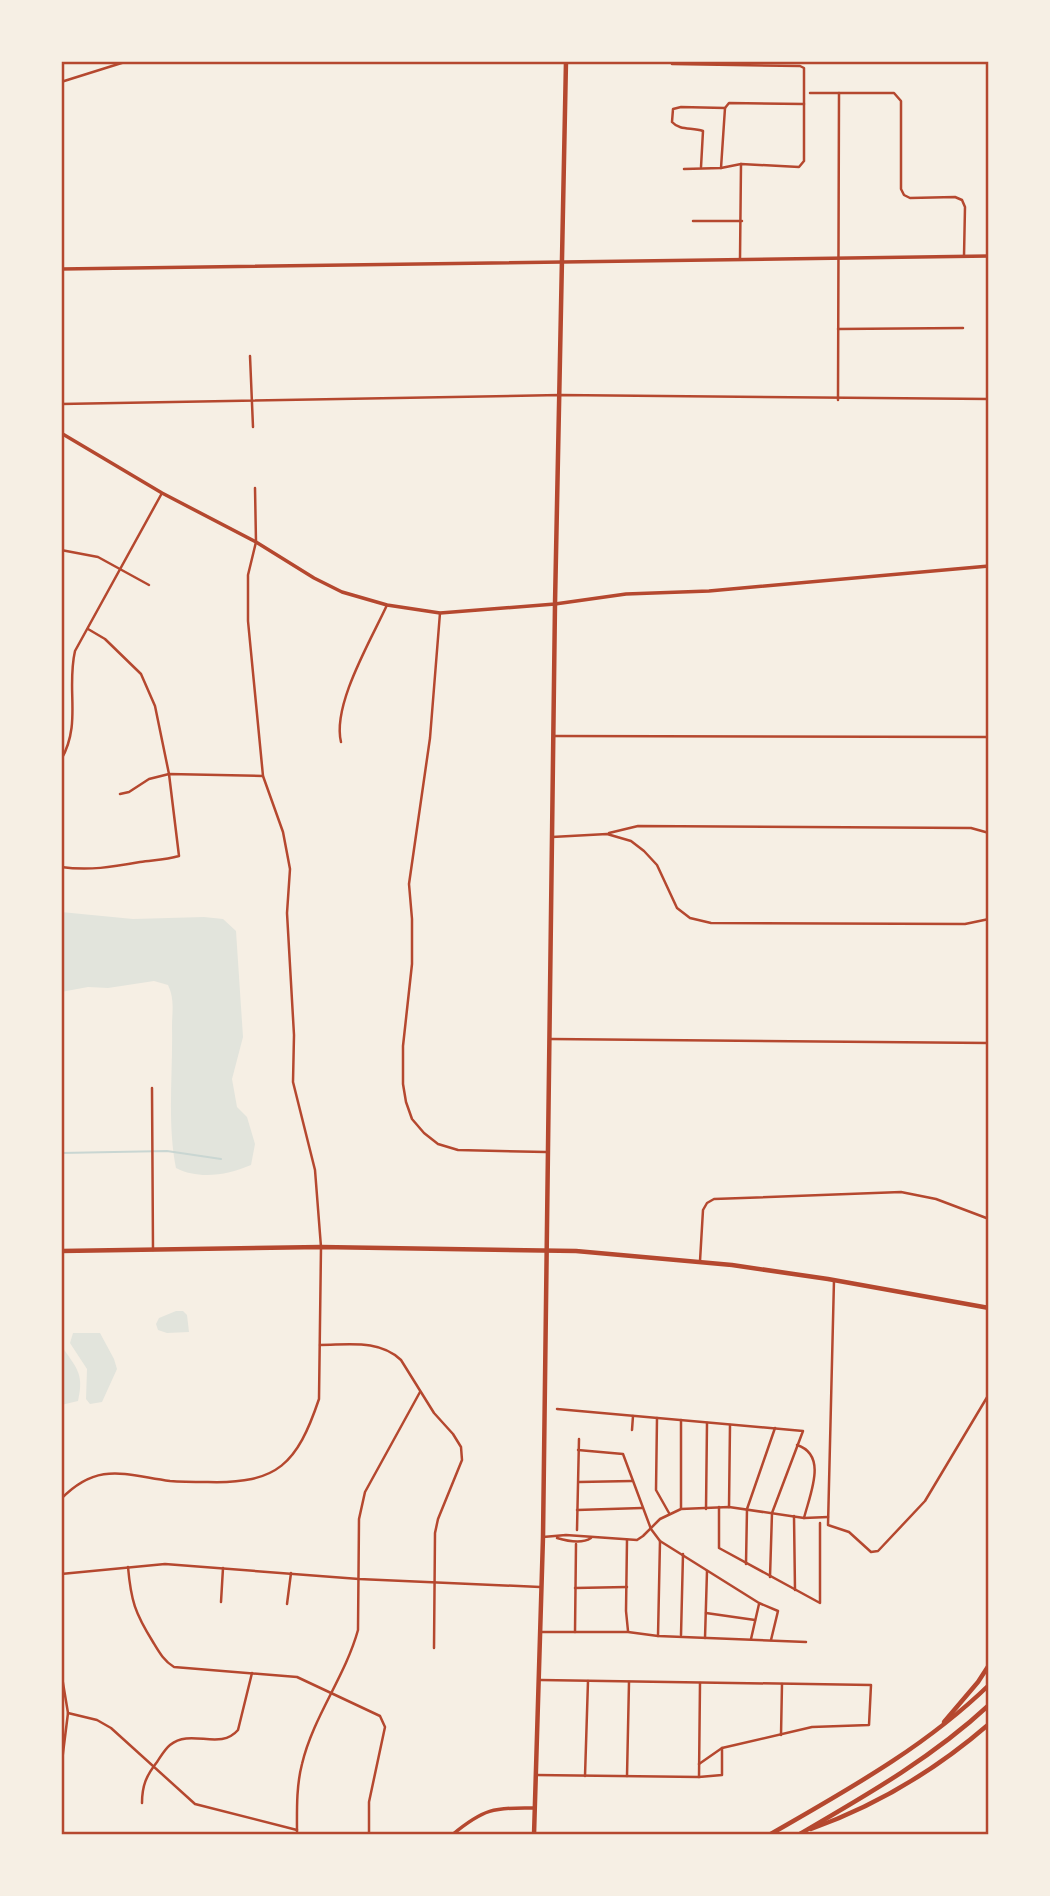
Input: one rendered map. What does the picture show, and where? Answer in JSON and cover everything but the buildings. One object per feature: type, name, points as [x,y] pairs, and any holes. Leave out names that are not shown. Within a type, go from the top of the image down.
[{"type":"main road","points":[[534,1835],[542,1537],[551,837],[566,61]]},
{"type":"main road","points":[[61,1251],[321,1247],[545,1249],[700,1261],[834,1280],[989,1308]]},
{"type":"main road","points":[[935,1732],[978,1682],[989,1665]]},
{"type":"main road","points":[[769,1835],[879,1771],[935,1732],[989,1685]]},
{"type":"main road","points":[[799,1834],[907,1770],[954,1736],[989,1705]]},
{"type":"main road","points":[[799,1834],[841,1818],[874,1801],[930,1768],[989,1726]]},
{"type":"street","points":[[61,82],[128,61]]},
{"type":"street","points":[[672,64],[804,68],[804,161],[799,167],[741,164],[721,168],[684,169]]},
{"type":"street","points":[[810,93],[894,93],[899,97],[901,189],[904,195],[910,198],[955,197],[962,200],[965,207],[964,256]]},
{"type":"street","points":[[838,400],[839,93]]},
{"type":"street","points":[[721,168],[725,108],[729,103],[804,104]]},
{"type":"street","points":[[701,168],[703,131],[673,125],[673,109],[725,108]]},
{"type":"street","points":[[740,259],[741,164]]},
{"type":"street","points":[[693,222],[742,220]]},
{"type":"street","points":[[61,269],[989,256]]},
{"type":"street","points":[[838,329],[963,328]]},
{"type":"street","points":[[250,356],[253,427]]},
{"type":"street","points":[[61,404],[560,395],[838,400],[989,399]]},
{"type":"street","points":[[61,433],[162,493],[256,542],[314,578],[342,592],[387,606],[440,613],[555,604],[626,594],[723,590],[989,566]]},
{"type":"street","points":[[61,1499],[73,1487],[94,1476],[113,1472],[171,1481],[228,1482],[254,1480],[270,1474],[295,1452],[312,1420],[319,1399],[321,1247],[315,1170],[293,1082],[294,1035],[287,912],[289,869],[283,832],[264,775],[246,598],[256,542],[255,488]]},
{"type":"street","points":[[61,760],[72,734],[74,721],[71,667],[75,651],[162,493]]},
{"type":"street","points":[[61,550],[99,557],[149,585]]},
{"type":"street","points":[[341,742],[339,719],[344,701],[387,606]]},
{"type":"street","points":[[440,613],[430,738],[409,884],[412,964],[403,1046],[406,1102],[412,1119],[438,1144],[458,1150],[547,1152]]},
{"type":"street","points":[[61,867],[103,869],[179,856],[169,774],[155,706],[141,674],[105,639],[88,629]]},
{"type":"street","points":[[553,736],[989,737]]},
{"type":"street","points":[[120,794],[129,792],[149,779],[169,774],[264,775]]},
{"type":"street","points":[[551,837],[607,834],[638,826],[971,828],[989,833]]},
{"type":"street","points":[[607,834],[621,837],[644,850],[657,865],[677,908],[690,918],[711,923],[965,924],[989,919]]},
{"type":"street","points":[[548,1039],[989,1043]]},
{"type":"street","points":[[152,1088],[153,1250]]},
{"type":"street","points":[[700,1261],[703,1210],[712,1200],[901,1192],[936,1199],[989,1219]]},
{"type":"street","points":[[834,1280],[828,1525],[849,1532],[871,1552],[878,1551],[922,1505],[989,1394]]},
{"type":"street","points":[[320,1345],[372,1345],[388,1349],[401,1360],[434,1413],[461,1447],[462,1460],[447,1494],[435,1533],[434,1648]]},
{"type":"street","points":[[297,1835],[302,1765],[310,1739],[358,1630],[359,1519],[365,1493],[420,1392]]},
{"type":"street","points":[[557,1409],[803,1431],[772,1513],[770,1577]]},
{"type":"street","points":[[632,1430],[633,1416]]},
{"type":"street","points":[[657,1418],[656,1490],[669,1514]]},
{"type":"street","points":[[681,1420],[681,1509]]},
{"type":"street","points":[[706,1423],[706,1509]]},
{"type":"street","points":[[729,1507],[730,1425]]},
{"type":"street","points":[[746,1564],[747,1508],[775,1428]]},
{"type":"street","points":[[577,1530],[579,1439]]},
{"type":"street","points":[[797,1445],[810,1451],[816,1462],[804,1518]]},
{"type":"street","points":[[578,1450],[623,1454],[642,1508],[651,1529],[660,1541],[759,1603],[778,1611],[771,1640]]},
{"type":"street","points":[[578,1482],[632,1481]]},
{"type":"street","points":[[719,1507],[719,1548],[820,1603],[820,1523]]},
{"type":"street","points":[[542,1537],[640,1539],[669,1514],[681,1509],[729,1507],[804,1518],[828,1517]]},
{"type":"street","points":[[577,1510],[642,1508]]},
{"type":"street","points":[[793,1516],[794,1590]]},
{"type":"street","points":[[575,1633],[577,1536]]},
{"type":"street","points":[[556,1537],[577,1543],[591,1538]]},
{"type":"street","points":[[627,1540],[628,1632]]},
{"type":"street","points":[[657,1636],[660,1541]]},
{"type":"street","points":[[681,1636],[683,1554]]},
{"type":"street","points":[[61,1574],[165,1564],[436,1584],[540,1587]]},
{"type":"street","points":[[128,1567],[130,1592],[136,1615],[165,1662],[174,1667],[297,1676],[380,1716],[385,1727],[369,1802],[369,1835]]},
{"type":"street","points":[[221,1601],[223,1568]]},
{"type":"street","points":[[705,1638],[707,1571]]},
{"type":"street","points":[[287,1604],[291,1573]]},
{"type":"street","points":[[575,1588],[627,1587]]},
{"type":"street","points":[[751,1639],[759,1603]]},
{"type":"street","points":[[706,1613],[755,1620]]},
{"type":"street","points":[[539,1632],[628,1632],[657,1636],[806,1642]]},
{"type":"street","points":[[61,1671],[68,1713],[61,1769]]},
{"type":"street","points":[[142,1803],[142,1789],[153,1766],[169,1746],[189,1737],[222,1740],[232,1737],[238,1730],[251,1673]]},
{"type":"street","points":[[537,1680],[871,1685],[869,1725],[811,1727],[722,1748],[699,1765]]},
{"type":"street","points":[[585,1776],[588,1681]]},
{"type":"street","points":[[627,1776],[629,1682]]},
{"type":"street","points":[[699,1777],[700,1683]]},
{"type":"street","points":[[781,1735],[782,1684]]},
{"type":"street","points":[[68,1713],[97,1720],[111,1728],[195,1804],[297,1830]]},
{"type":"street","points":[[535,1775],[722,1775],[722,1748]]},
{"type":"street","points":[[452,1835],[458,1833],[479,1814],[506,1807],[534,1808]]},
{"type":"shaded area","points":[[61,912],[133,919],[223,919],[236,931],[243,1037],[232,1079],[237,1107],[247,1117],[255,1144],[251,1165],[213,1175],[194,1174],[176,1168],[171,1116],[173,1006],[168,985],[154,981],[61,992]]},
{"type":"shaded area","points":[[183,1311],[187,1315],[189,1332],[167,1333],[158,1330],[156,1324],[159,1318]]},
{"type":"shaded area","points":[[73,1333],[100,1333],[114,1359],[117,1369],[102,1402],[90,1404],[86,1399],[87,1369],[70,1343]]},
{"type":"shaded area","points":[[61,1345],[77,1370],[80,1391],[78,1401],[61,1405]]},
{"type":"waterway","points":[[61,1153],[167,1151],[221,1159]]}]
